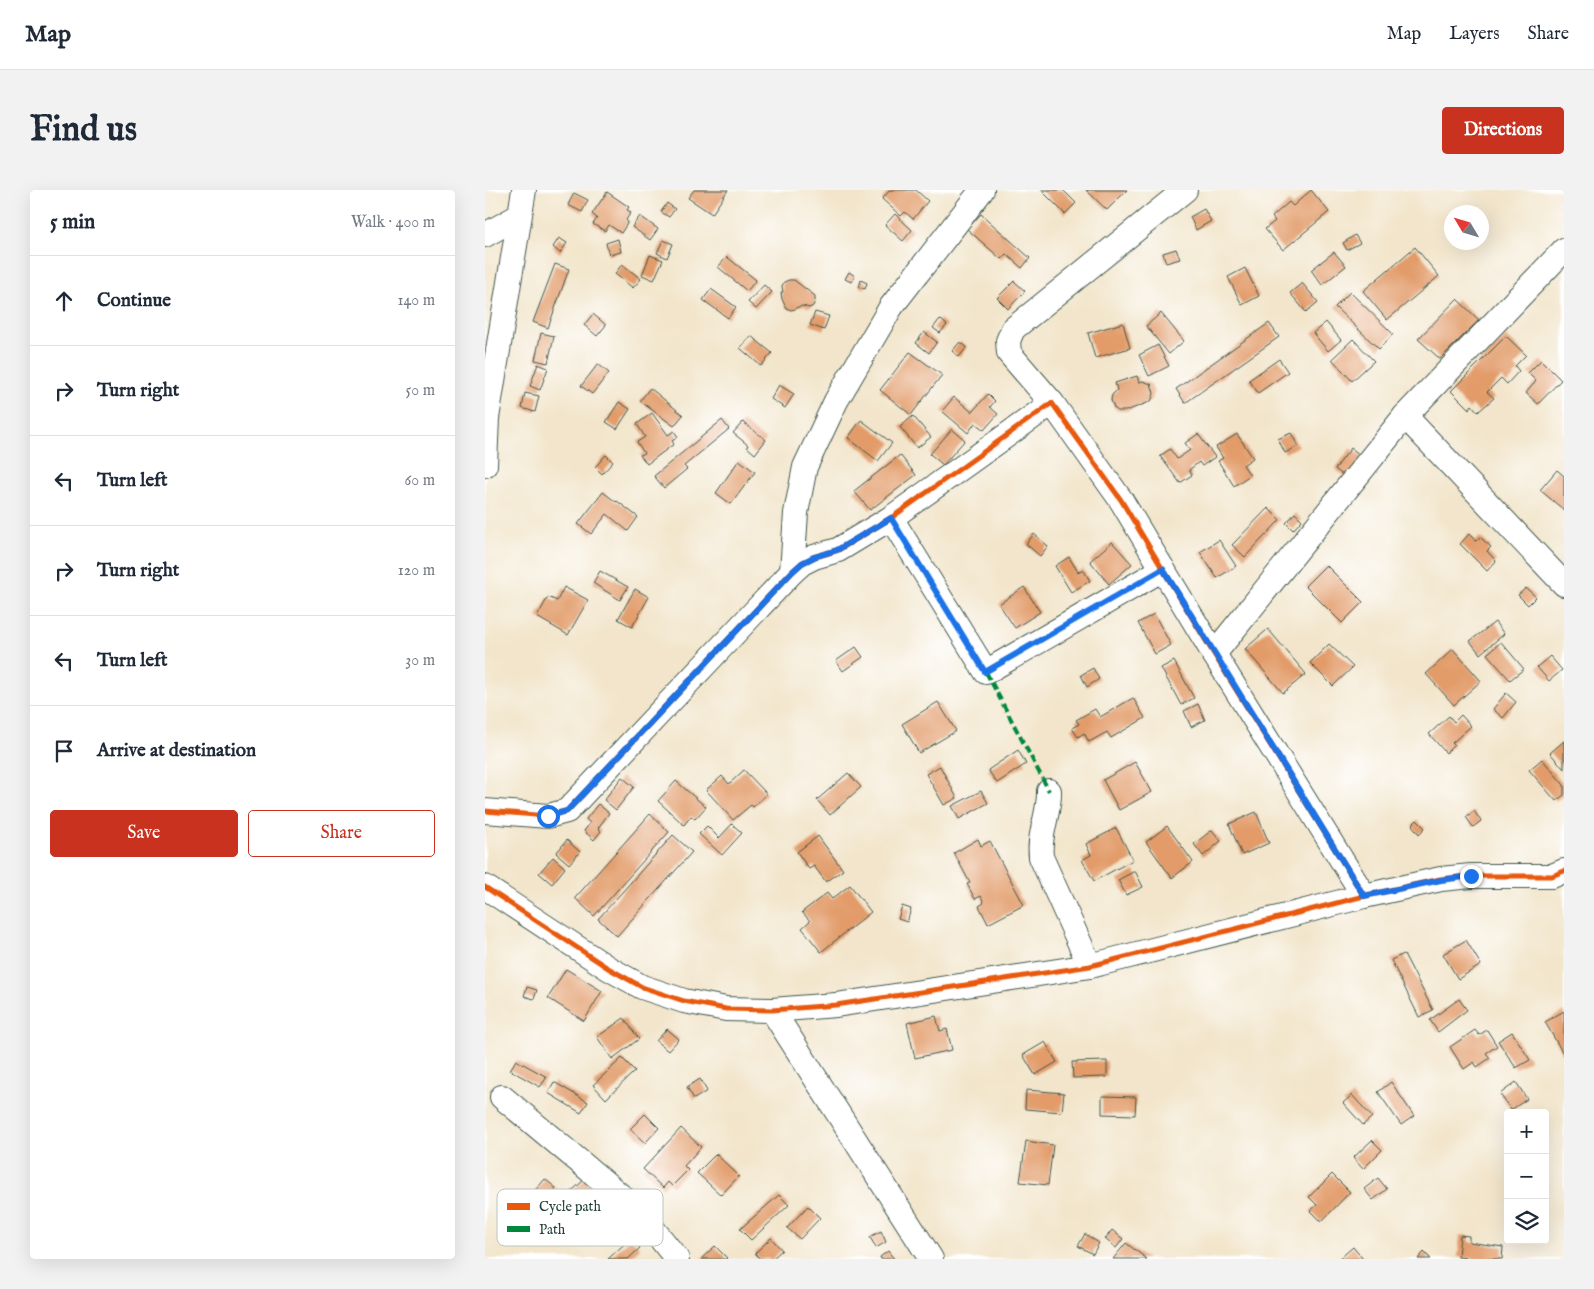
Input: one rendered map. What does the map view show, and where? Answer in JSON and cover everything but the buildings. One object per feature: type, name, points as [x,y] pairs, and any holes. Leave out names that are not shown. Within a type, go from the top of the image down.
[{"type":"street","points":[[485,465],[487,418],[524,190]]},
{"type":"street","points":[[792,572],[796,513],[805,467],[836,401],[891,307],[982,190]]},
{"type":"street","points":[[1185,190],[1013,329],[1008,340],[1009,353],[1052,403],[1121,500],[1364,896]]},
{"type":"street","points":[[485,234],[519,216]]},
{"type":"street","points":[[1214,654],[1405,416],[1564,250]]},
{"type":"street","points":[[485,811],[548,816],[567,811],[802,563],[837,550],[891,518],[1052,403]]},
{"type":"street","points":[[1405,416],[1564,584]]},
{"type":"street","points":[[891,518],[985,672],[1163,569]]},
{"type":"street","points":[[1049,791],[1048,806],[1039,846],[1041,857],[1090,966]]},
{"type":"street","points":[[485,887],[608,968],[642,987],[685,1002],[726,1010],[772,1010],[837,1005],[1090,966],[1364,896],[1441,880],[1471,876],[1552,876],[1564,871]]},
{"type":"street","points":[[772,1010],[931,1259]]},
{"type":"street","points":[[502,1097],[612,1189]]},
{"type":"street","points":[[663,1242],[677,1259]]},
{"type":"marked path","points":[[986,672],[1049,791]]},
{"type":"cycle path","points":[[485,811],[548,816],[567,811],[802,563],[814,557],[838,550],[891,518],[1052,403],[1121,500],[1364,896]]},
{"type":"cycle path","points":[[485,887],[608,968],[642,987],[684,1001],[726,1009],[772,1010],[836,1005],[1090,966],[1364,896],[1441,879],[1471,876],[1552,876],[1564,871]]},
{"type":"route","points":[[548,816],[567,811],[802,563],[837,550],[891,518],[985,672],[1163,569],[1364,896],[1441,880],[1471,876]]}]
